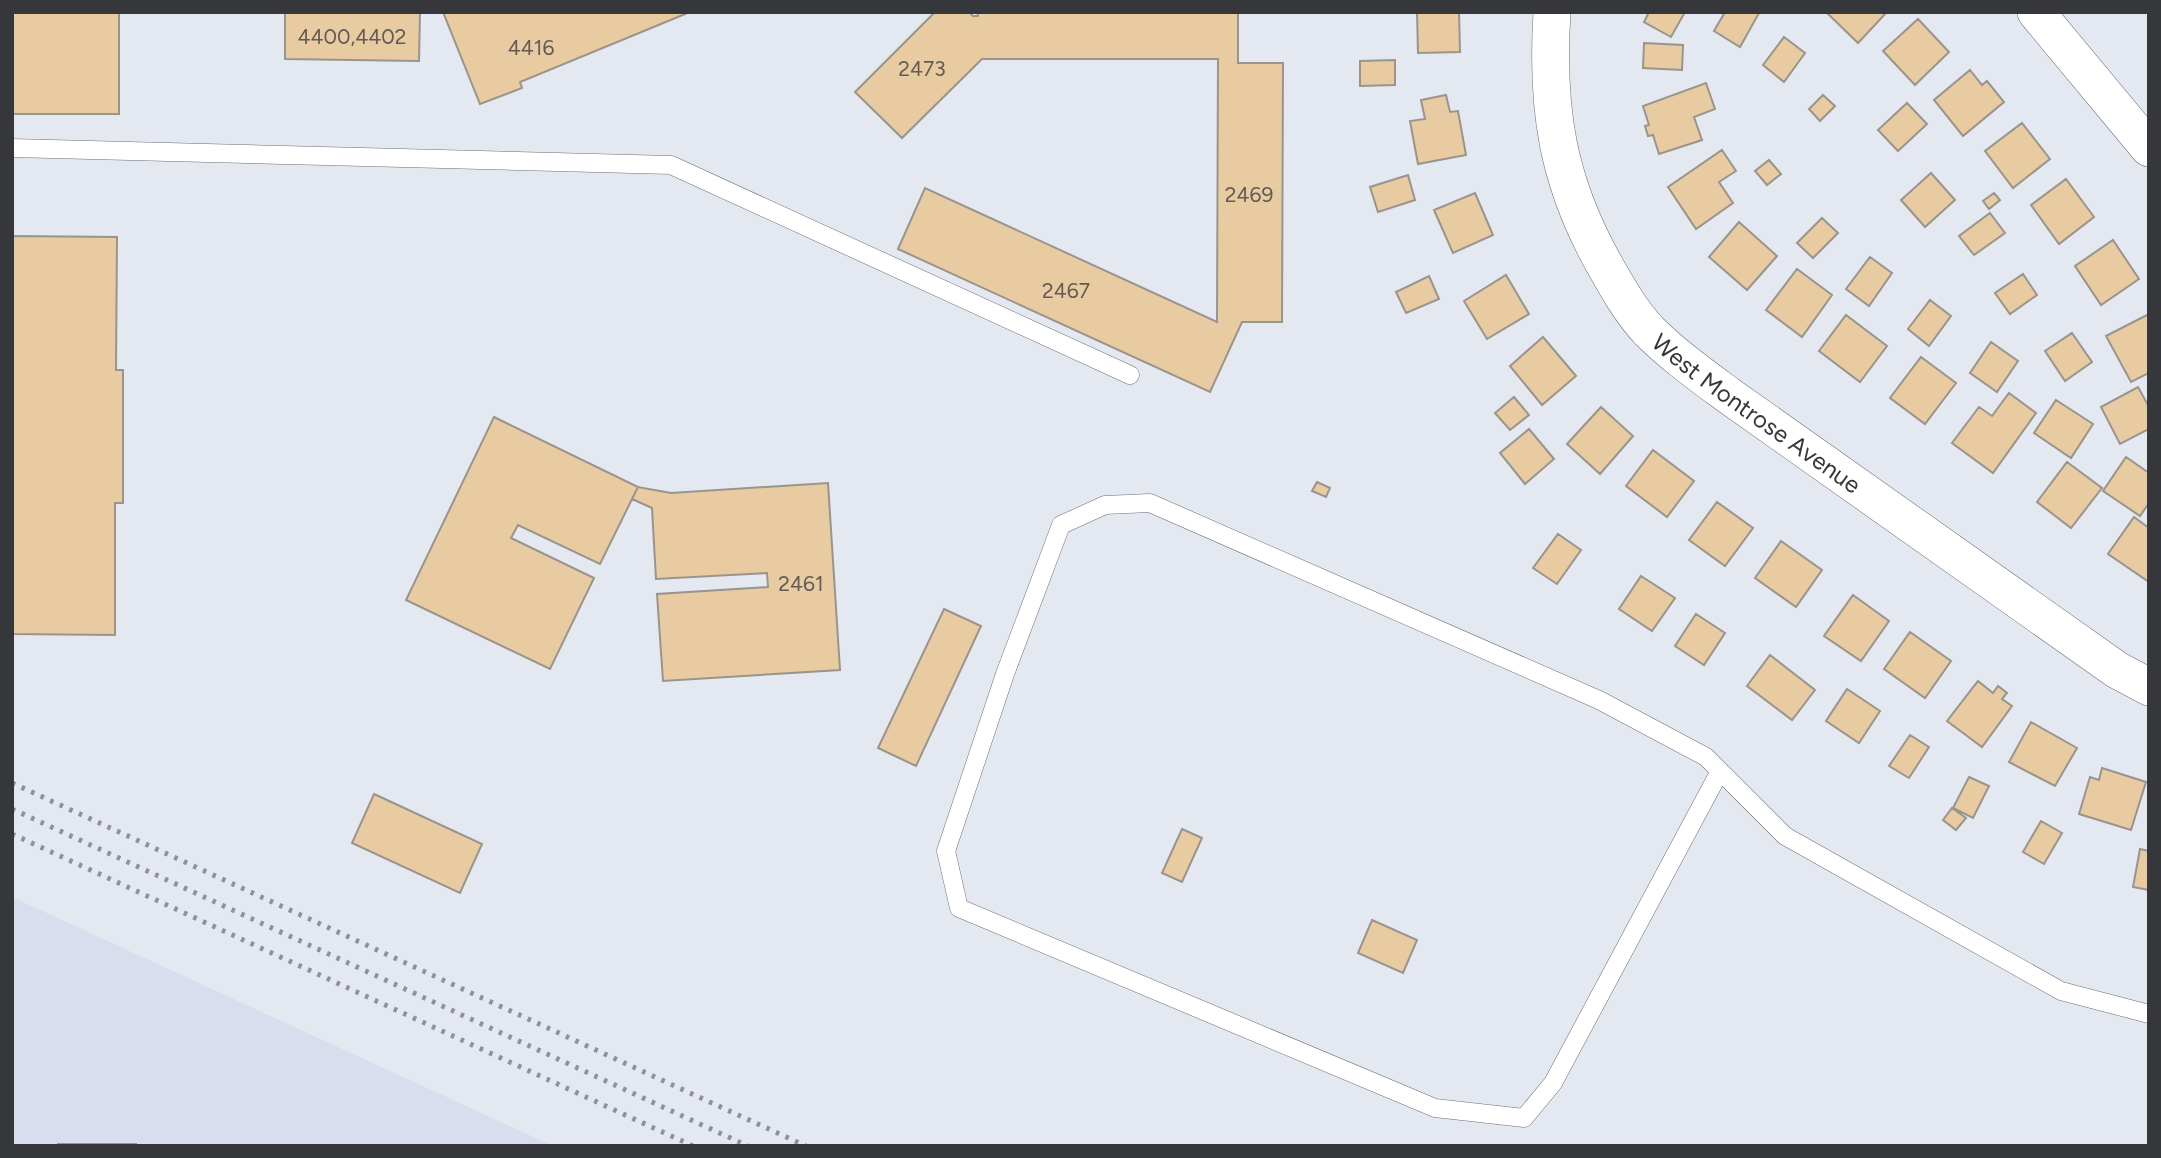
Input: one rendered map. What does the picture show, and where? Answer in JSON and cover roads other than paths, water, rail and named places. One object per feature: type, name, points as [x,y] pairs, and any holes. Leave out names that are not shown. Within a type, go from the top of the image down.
[{"type":"street","name":"West Montrose Avenue","points":[[1552,12],[1549,81],[1563,171],[1578,213],[1595,248],[1618,289],[1647,329],[1682,362],[1739,403],[2117,670],[2149,687]]},
{"type":"street","points":[[2036,12],[2149,148]]},
{"type":"lane","points":[[12,148],[671,165],[1130,375]]},
{"type":"lane","points":[[1720,771],[1553,1083],[1524,1118],[1435,1108],[959,908],[946,851],[1005,674],[1061,524],[1105,505],[1150,503],[1599,700],[1706,757],[1720,771],[1785,836],[2061,991],[2149,1014]]},
{"type":"railway","points":[[12,783],[806,1146]]},
{"type":"railway","points":[[12,809],[748,1146]]},
{"type":"railway","points":[[12,834],[693,1146]]}]
